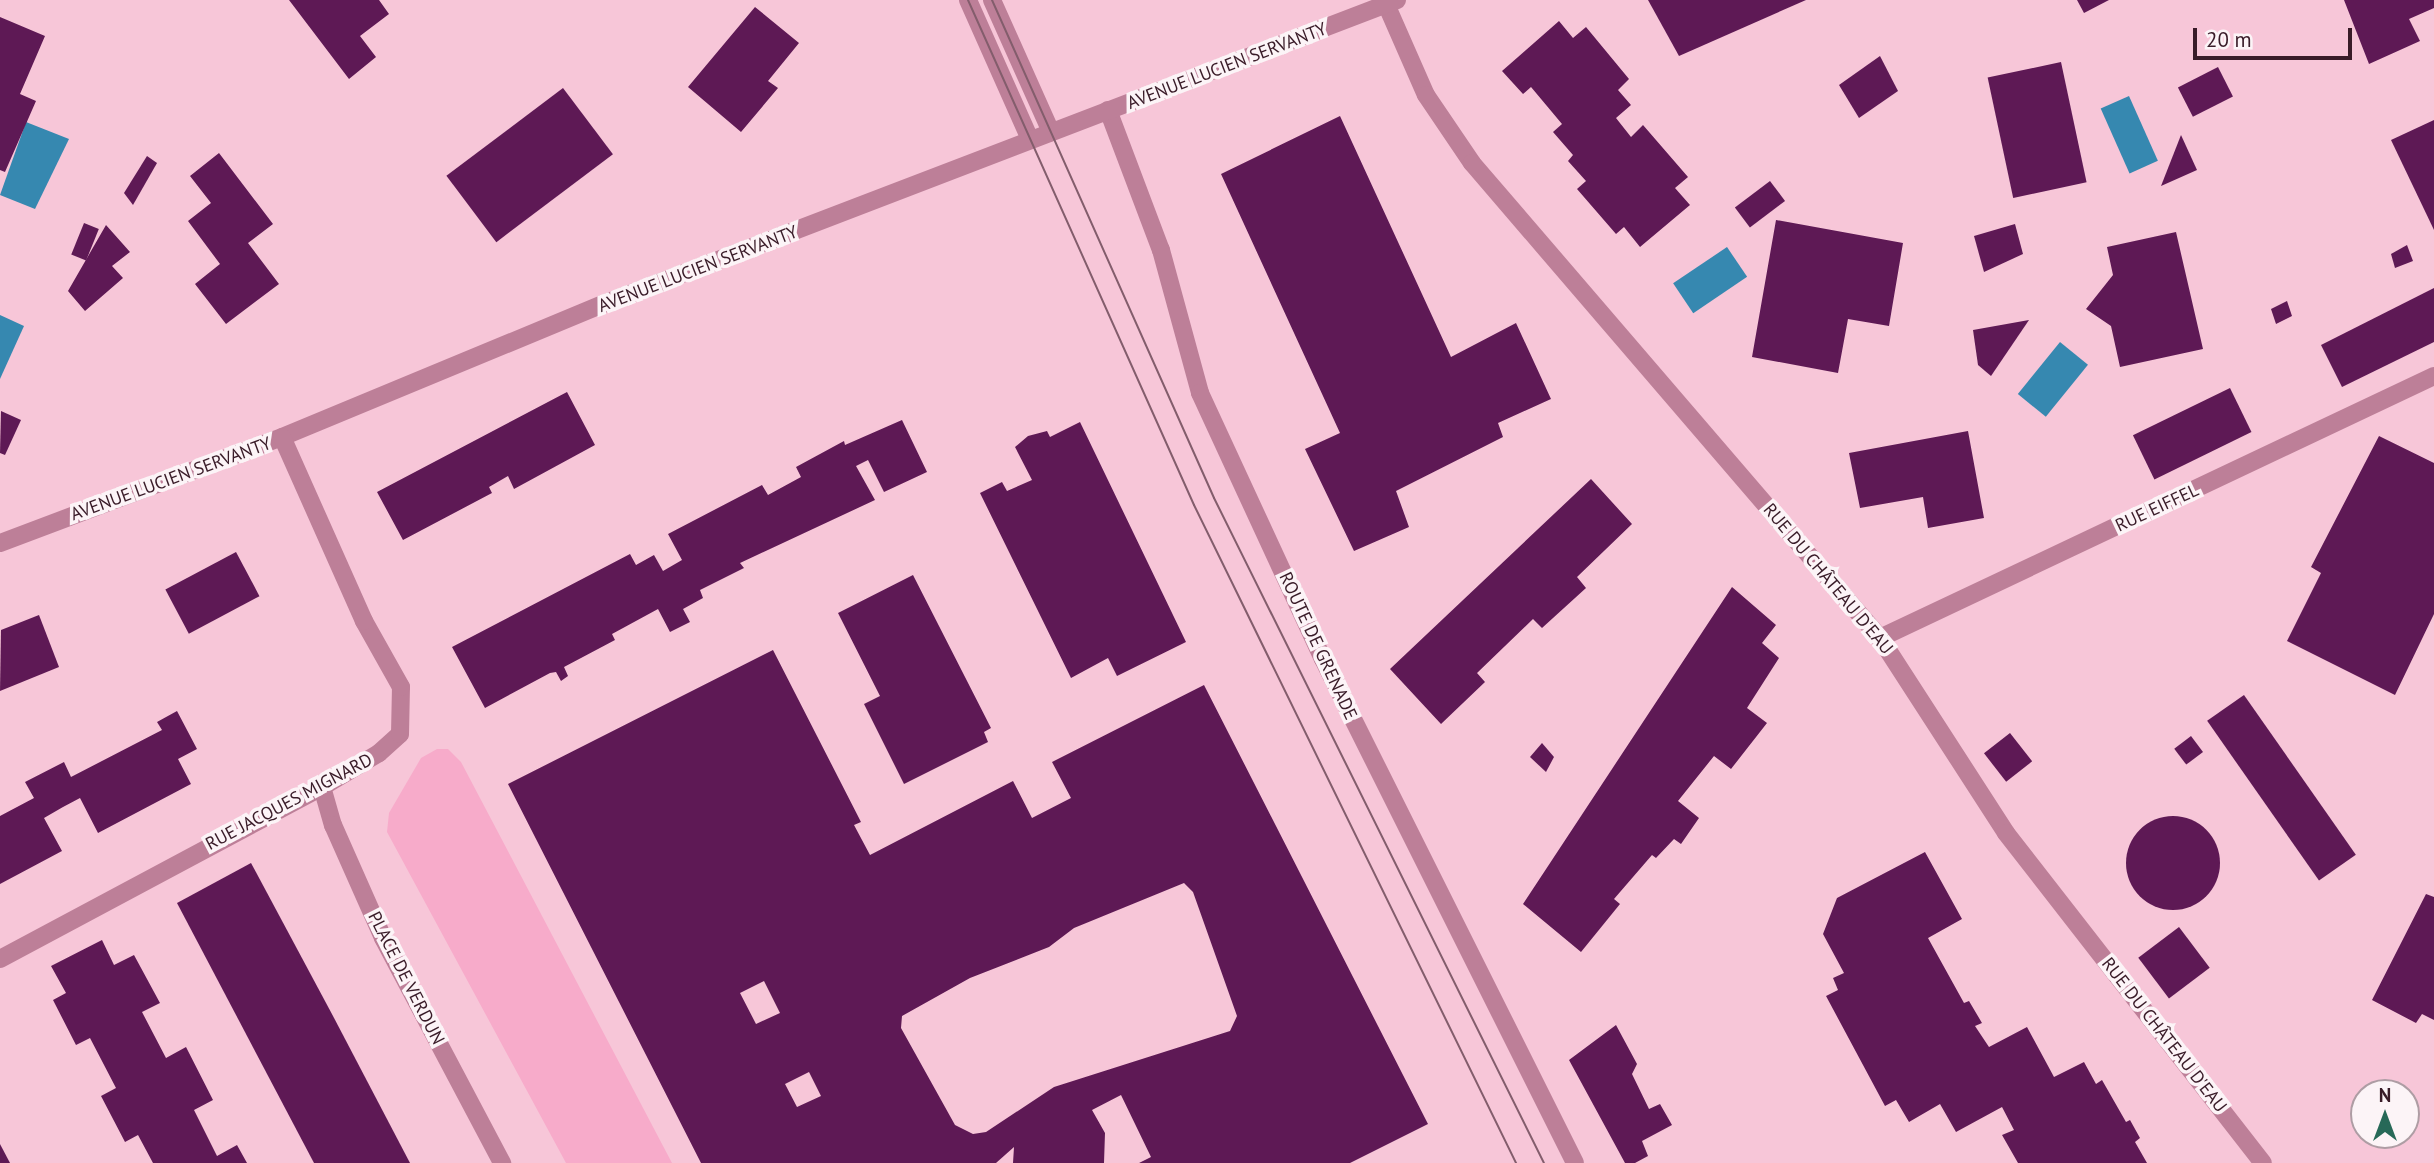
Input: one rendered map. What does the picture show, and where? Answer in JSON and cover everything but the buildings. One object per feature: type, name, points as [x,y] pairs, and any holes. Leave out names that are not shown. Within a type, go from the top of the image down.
[{"type":"street","points":[[968,0],[1030,139]]},
{"type":"street","points":[[992,0],[1051,132]]},
{"type":"street","name":"AVENUE LUCIEN SERVANTY","points":[[0,543],[282,438],[606,303],[1392,2]]},
{"type":"street","name":"RUE DU CHÂTEAU D'EAU","points":[[1392,2],[1426,95],[1472,163],[1880,638],[2006,832],[2263,1163]]},
{"type":"street","name":"ROUTE DE GRENADE","points":[[1108,110],[1161,250],[1200,393],[1329,672],[1575,1163]]},
{"type":"street","name":"RUE EIFFEL","points":[[1880,638],[2434,376]]},
{"type":"street","name":"RUE JACQUES MIGNARD","points":[[0,958],[323,787],[379,753],[400,734],[401,687],[364,621],[282,438]]},
{"type":"street","name":"PLACE DE VERDUN","points":[[323,787],[333,825],[383,938],[502,1163]]},
{"type":"shaded area","points":[[437,749],[448,749],[461,762],[672,1163],[566,1163],[387,832],[389,813],[421,758]]},
{"type":"water","points":[[2129,96],[2158,161],[2130,173],[2101,109]]},
{"type":"water","points":[[26,122],[69,139],[35,209],[0,195]]},
{"type":"water","points":[[1727,247],[1747,277],[1693,313],[1673,283]]},
{"type":"water","points":[[0,315],[24,326],[0,379]]},
{"type":"water","points":[[2060,342],[2088,365],[2046,417],[2018,394]]},
{"type":"tram line","points":[[968,0],[1194,505],[1516,1163]]},
{"type":"tram line","points":[[992,0],[1214,498],[1544,1163]]}]
